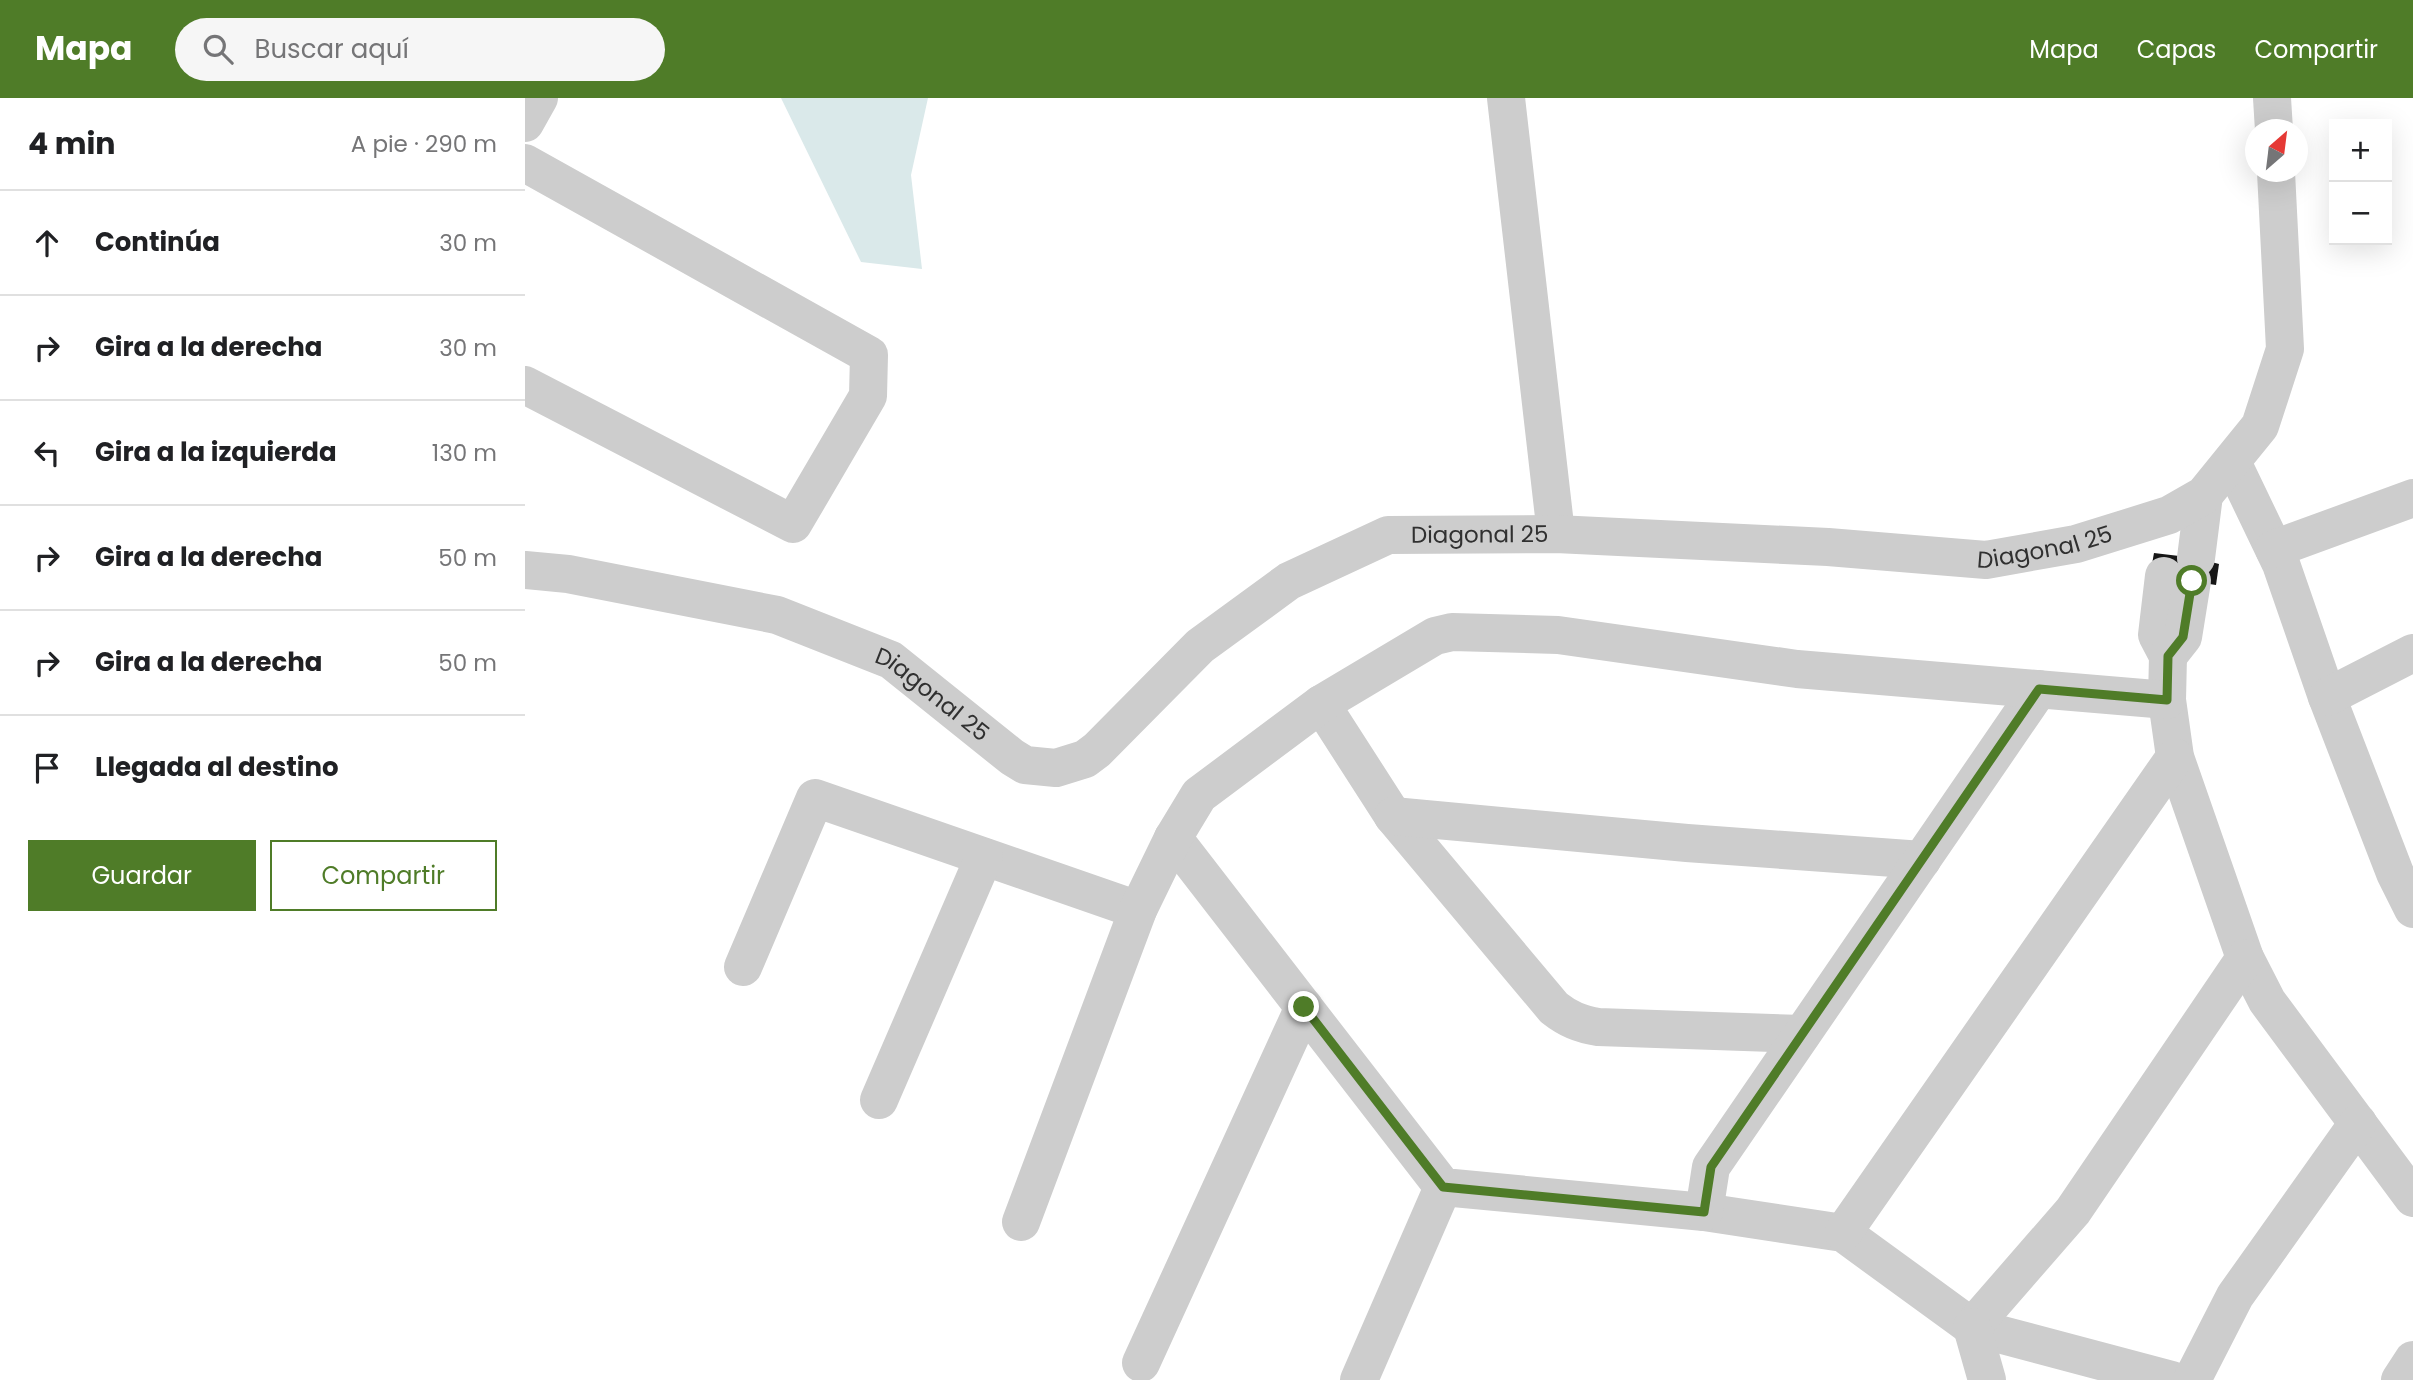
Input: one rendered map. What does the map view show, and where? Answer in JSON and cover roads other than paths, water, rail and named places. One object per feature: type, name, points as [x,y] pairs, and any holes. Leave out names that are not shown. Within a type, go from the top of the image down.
[{"type":"street","points":[[525,123],[540,98]]},
{"type":"street","points":[[1506,98],[1556,534]]},
{"type":"street","points":[[2272,98],[2273,119]]},
{"type":"street","points":[[525,163],[869,355],[868,396],[793,524],[525,385]]},
{"type":"street","name":"Diagonal 25","points":[[525,570],[568,574],[777,615],[891,660],[1012,757],[1025,765],[1056,768],[1078,762],[1097,750],[1200,646],[1289,581],[1388,535],[1556,534],[1828,547],[1986,560],[2075,544],[2169,515],[2204,495],[2260,426],[2285,349],[2277,182]]},
{"type":"street","points":[[2232,462],[2274,549],[2327,697],[2404,868],[2413,909]]},
{"type":"street","points":[[2204,495],[2157,635],[2168,656],[2167,700],[2175,757],[2245,958],[2267,1002],[2413,1198]]},
{"type":"street","points":[[2274,549],[2413,498]]},
{"type":"street","points":[[2169,515],[2180,567]]},
{"type":"street","points":[[1021,1222],[1138,910],[1173,838],[1199,795],[1321,704],[1435,636],[1452,632],[1558,635],[1797,669],[2167,700]]},
{"type":"street","points":[[2327,697],[2413,653]]},
{"type":"street","points":[[1704,1212],[1711,1167],[2039,689]]},
{"type":"street","points":[[1321,704],[1393,816],[1554,1007],[1574,1021],[1598,1027],[1802,1034]]},
{"type":"street","points":[[1843,1233],[2175,757]]},
{"type":"street","points":[[743,967],[815,798],[1138,910]]},
{"type":"street","points":[[1393,816],[1687,843],[1922,860]]},
{"type":"street","points":[[1173,838],[1443,1187],[1704,1212],[1843,1233],[1972,1326],[2172,1380]]},
{"type":"street","points":[[879,1100],[984,857]]},
{"type":"street","points":[[1972,1326],[2073,1211],[2245,958]]},
{"type":"street","points":[[1141,1363],[1304,1007]]},
{"type":"street","points":[[2192,1380],[2235,1296],[2358,1123]]},
{"type":"street","points":[[1359,1380],[1443,1187]]},
{"type":"street","points":[[1972,1326],[1987,1380]]},
{"type":"street","points":[[2400,1380],[2413,1360]]}]
